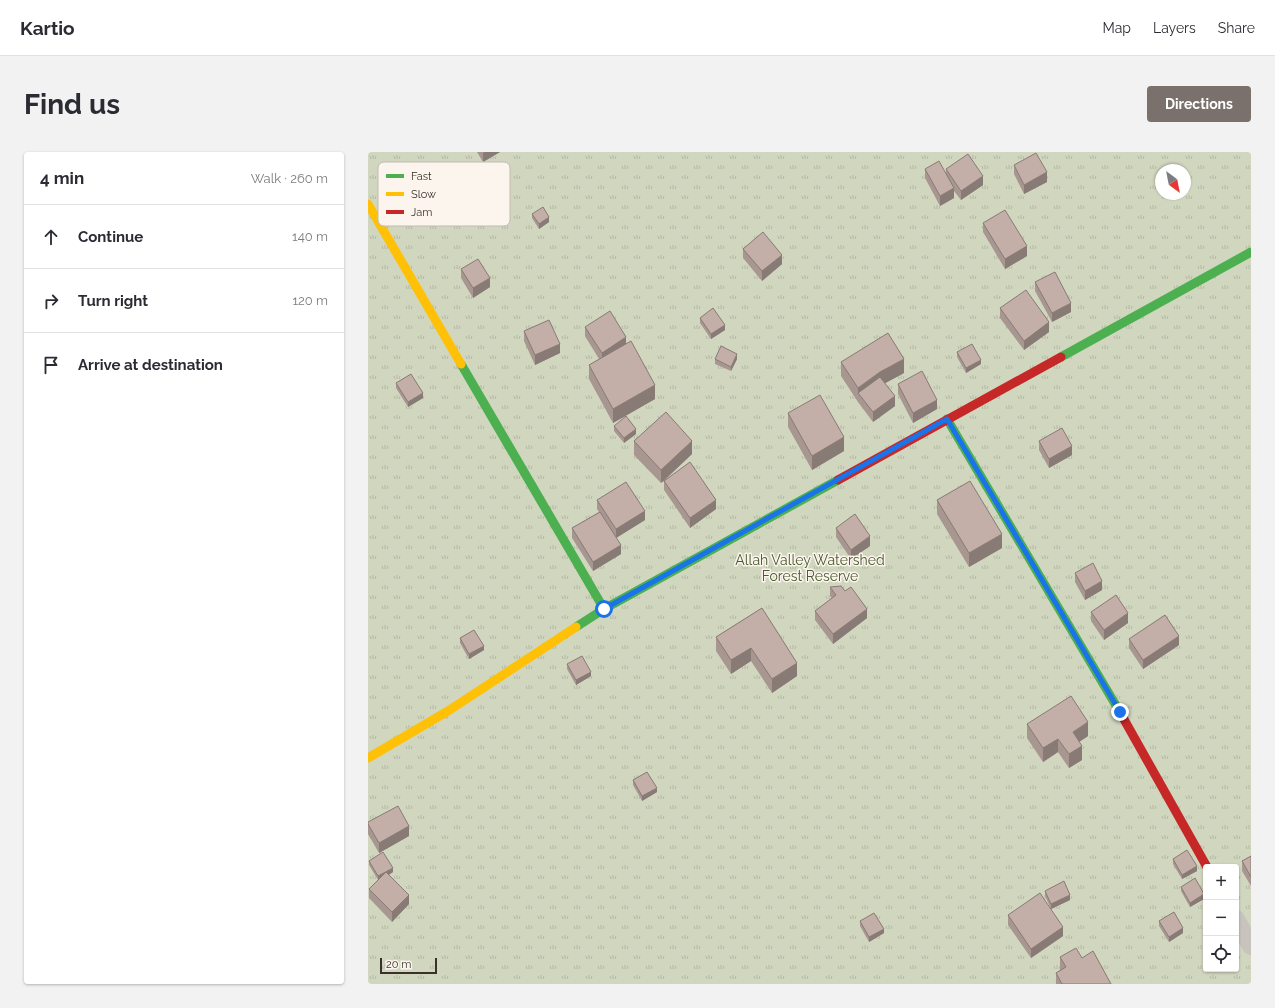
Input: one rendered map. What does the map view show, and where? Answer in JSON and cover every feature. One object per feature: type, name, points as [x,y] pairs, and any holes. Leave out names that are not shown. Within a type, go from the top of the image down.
[{"type":"street","points":[[368,204],[378,221]]},
{"type":"street","points":[[381,226],[604,609]]},
{"type":"street","points":[[368,758],[448,711],[604,609],[1251,252]]},
{"type":"street","points":[[947,419],[1120,712],[1205,864]]},
{"type":"street","points":[[1239,924],[1251,946]]},
{"type":"green space","name":"Allah Valley Watershed Forest Reserve","points":[[368,152],[1251,152],[1251,984],[368,984]]},
{"type":"building","points":[[1036,153],[1047,172],[1024,185],[1014,165]]},
{"type":"building","points":[[968,154],[983,176],[961,191],[946,169]]},
{"type":"building","points":[[939,161],[954,188],[940,196],[925,169]]},
{"type":"building","points":[[543,207],[549,217],[539,224],[532,214]]},
{"type":"building","points":[[1005,210],[1027,246],[1005,259],[983,223]]},
{"type":"building","points":[[763,232],[782,255],[762,271],[743,249]]},
{"type":"building","points":[[478,259],[490,278],[473,288],[461,269]]},
{"type":"building","points":[[1055,272],[1071,303],[1052,313],[1035,282]]},
{"type":"building","points":[[1026,290],[1049,322],[1024,341],[1000,308]]},
{"type":"building","points":[[713,308],[725,325],[711,334],[700,318]]},
{"type":"building","points":[[610,311],[626,337],[602,353],[585,327]]},
{"type":"building","points":[[549,320],[560,344],[535,355],[524,331]]},
{"type":"building","points":[[888,333],[904,359],[880,372],[858,388],[841,362]]},
{"type":"building","points":[[631,341],[655,385],[613,409],[589,365]]},
{"type":"building","points":[[972,344],[981,360],[966,368],[957,352]]},
{"type":"building","points":[[721,346],[737,354],[731,367],[715,359]]},
{"type":"building","points":[[922,371],[937,400],[913,413],[898,384]]},
{"type":"building","points":[[411,374],[423,393],[408,402],[396,383]]},
{"type":"building","points":[[880,377],[895,396],[873,412],[858,393]]},
{"type":"building","points":[[820,395],[844,437],[812,456],[788,413]]},
{"type":"building","points":[[666,412],[692,441],[661,470],[634,441]]},
{"type":"building","points":[[626,416],[636,429],[624,438],[614,426]]},
{"type":"building","points":[[1062,428],[1072,446],[1049,459],[1039,441]]},
{"type":"building","points":[[690,462],[716,500],[690,518],[664,481]]},
{"type":"building","points":[[970,481],[1002,534],[969,553],[937,500]]},
{"type":"building","points":[[626,482],[645,511],[616,529],[597,500]]},
{"type":"building","points":[[600,512],[621,545],[593,562],[572,528]]},
{"type":"building","points":[[855,514],[870,536],[851,550],[836,528]]},
{"type":"building","points":[[1093,563],[1102,581],[1085,591],[1075,573]]},
{"type":"building","points":[[841,586],[845,591],[851,587],[867,609],[833,634],[815,611],[836,595],[830,587]]},
{"type":"building","points":[[1116,595],[1128,613],[1104,630],[1091,612]]},
{"type":"building","points":[[762,608],[797,663],[772,679],[751,648],[731,660],[716,637]]},
{"type":"building","points":[[1165,615],[1179,636],[1143,660],[1129,639]]},
{"type":"building","points":[[474,630],[484,646],[469,654],[460,638]]},
{"type":"building","points":[[582,656],[591,672],[576,680],[567,664]]},
{"type":"building","points":[[1071,696],[1088,722],[1073,732],[1082,746],[1069,754],[1058,739],[1043,748],[1027,724]]},
{"type":"building","points":[[647,772],[657,788],[642,796],[633,780]]},
{"type":"building","points":[[398,806],[409,826],[379,843],[368,822]]},
{"type":"building","points":[[1187,850],[1197,866],[1182,875],[1173,859]]},
{"type":"building","points":[[383,852],[393,868],[378,876],[369,861]]},
{"type":"building","points":[[1251,856],[1251,877],[1242,861]]},
{"type":"building","points":[[386,872],[409,895],[392,912],[369,889]]},
{"type":"building","points":[[1195,878],[1203,895],[1190,903],[1181,887]]},
{"type":"building","points":[[1064,881],[1070,895],[1051,904],[1045,891]]},
{"type":"building","points":[[1040,893],[1063,927],[1031,949],[1008,915]]},
{"type":"building","points":[[1174,912],[1183,928],[1169,937],[1159,921]]},
{"type":"building","points":[[874,913],[884,929],[869,937],[860,921]]},
{"type":"building","points":[[1076,948],[1082,958],[1093,951],[1111,984],[1062,984],[1056,973],[1066,967],[1060,957]]},
{"type":"traffic: fast","points":[[1061,357],[1251,252]]},
{"type":"traffic: fast","points":[[461,364],[604,609]]},
{"type":"traffic: fast","points":[[947,419],[1121,714]]},
{"type":"traffic: fast","points":[[576,627],[604,609],[838,480]]},
{"type":"traffic: slow","points":[[368,204],[378,221]]},
{"type":"traffic: slow","points":[[381,226],[461,364]]},
{"type":"traffic: slow","points":[[368,758],[448,711],[576,627]]},
{"type":"traffic: jam","points":[[838,480],[1061,357]]},
{"type":"traffic: jam","points":[[1121,714],[1205,864]]},
{"type":"route","points":[[604,609],[947,419],[1120,712]]}]
